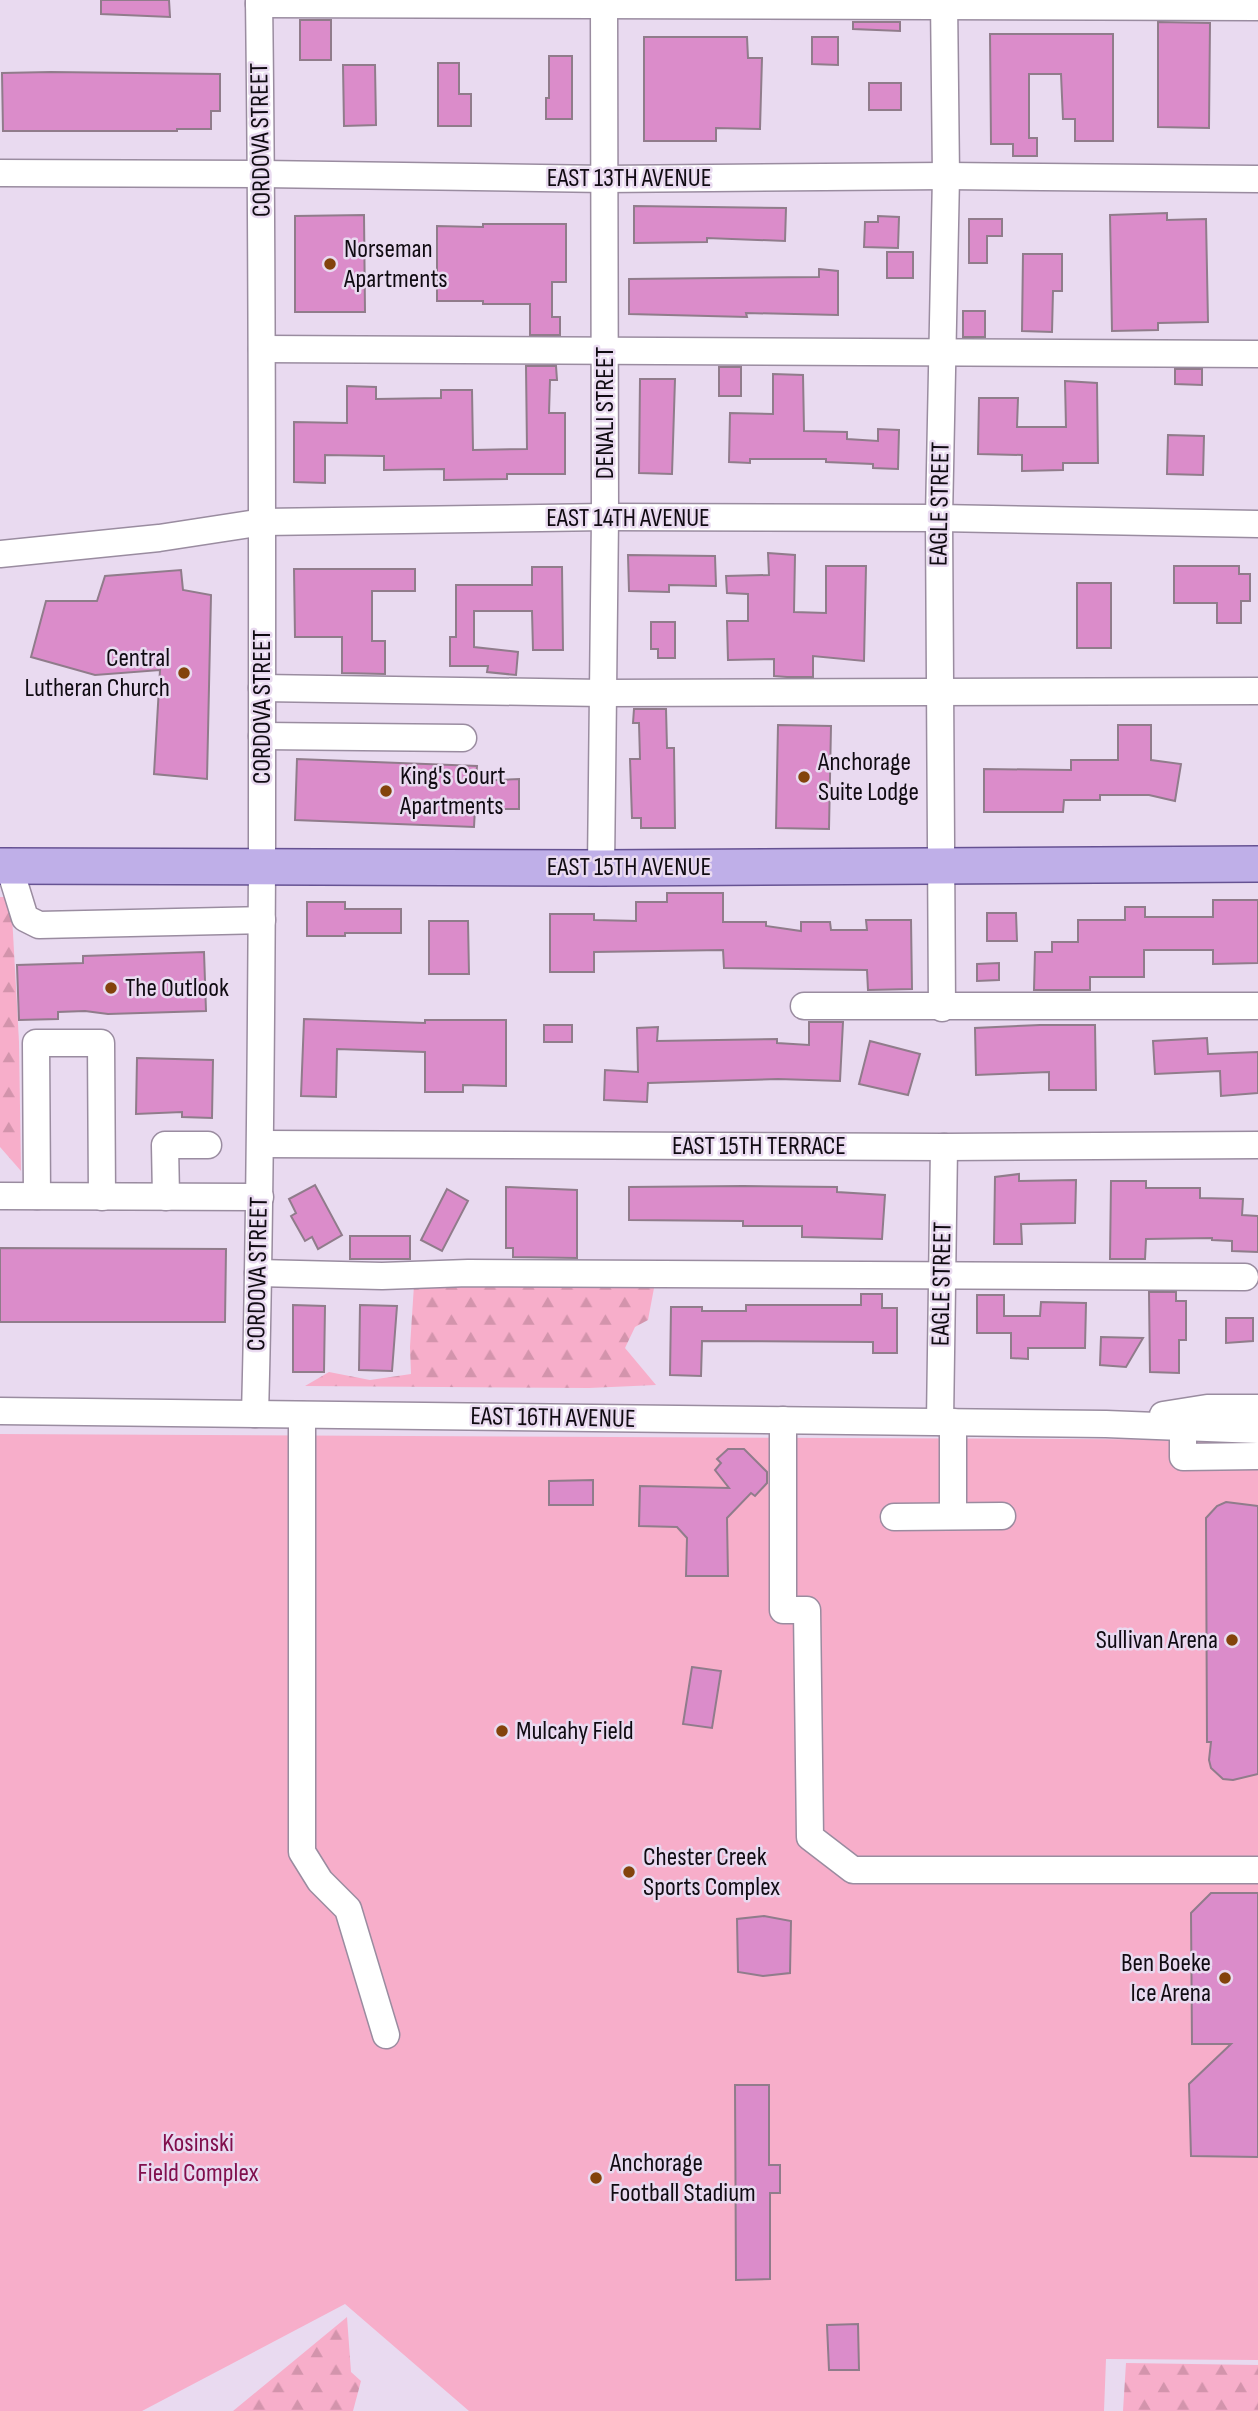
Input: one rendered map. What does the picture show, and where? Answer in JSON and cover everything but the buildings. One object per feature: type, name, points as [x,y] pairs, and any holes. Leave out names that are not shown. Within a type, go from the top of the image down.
[{"type":"main road","name":"EAST 15TH AVENUE","points":[[4,866],[601,868],[1258,864]]},
{"type":"street","points":[[259,2],[944,3],[1258,7]]},
{"type":"street","name":"CORDOVA STREET","points":[[255,1414],[261,1144],[262,920],[262,174],[259,2]]},
{"type":"street","name":"DENALI STREET","points":[[601,868],[605,517],[604,3]]},
{"type":"street","name":"EAGLE STREET","points":[[942,1007],[939,518],[946,176],[944,3]]},
{"type":"street","name":"EAST 13TH AVENUE","points":[[0,173],[605,179],[946,176],[1258,179]]},
{"type":"street","points":[[262,349],[1258,354]]},
{"type":"street","name":"EAST 14TH AVENUE","points":[[0,554],[159,538],[263,522],[605,517],[939,518],[1258,524]]},
{"type":"street","points":[[262,688],[603,694],[1258,691]]},
{"type":"street","points":[[262,736],[463,738]]},
{"type":"street","points":[[4,866],[25,918],[39,925],[262,920]]},
{"type":"street","points":[[804,1006],[1258,1006]]},
{"type":"street","points":[[37,1196],[36,1043],[101,1043],[102,1197]]},
{"type":"street","points":[[166,1197],[165,1144],[208,1145]]},
{"type":"street","name":"EAST 15TH TERRACE","points":[[261,1144],[943,1147],[1258,1145]]},
{"type":"street","name":"EAGLE STREET","points":[[943,1147],[942,1275],[953,1516]]},
{"type":"street","points":[[0,1196],[260,1197]]},
{"type":"street","points":[[258,1273],[382,1276],[468,1273],[1245,1277]]},
{"type":"street","name":"EAST 16TH AVENUE","points":[[1106,1424],[1207,1409],[1258,1409]]},
{"type":"street","name":"EAST 16TH AVENUE","points":[[0,1411],[1106,1424],[1258,1430]]},
{"type":"street","points":[[302,1415],[302,1852],[320,1881],[348,1909],[386,2035]]},
{"type":"street","points":[[783,1420],[783,1610],[807,1610],[810,1837],[853,1870],[1258,1870]]},
{"type":"street","points":[[1183,1428],[1183,1457],[1258,1457]]},
{"type":"street","points":[[894,1517],[1002,1516]]},
{"type":"green space","points":[[0,897],[11,897],[19,1042],[21,1171],[0,1147]]},
{"type":"green space","points":[[414,1285],[654,1288],[648,1320],[635,1327],[625,1348],[656,1385],[589,1388],[305,1386],[329,1372],[370,1380],[411,1374]]},
{"type":"green space","name":"Chester Creek Sports Complex","points":[[0,1434],[1258,1440],[1258,2360],[1106,2359],[1104,2411],[469,2411],[345,2304],[142,2411],[0,2411]]},
{"type":"green space","points":[[347,2317],[351,2372],[361,2381],[353,2411],[233,2411]]},
{"type":"green space","points":[[1126,2363],[1258,2365],[1258,2411],[1123,2411]]},
{"type":"place","name":"Norseman Apartments","points":[[330,264]]},
{"type":"place","name":"Central Lutheran Church","points":[[184,673]]},
{"type":"place","name":"Anchorage Suite Lodge","points":[[804,777]]},
{"type":"place","name":"King's Court Apartments","points":[[386,791]]},
{"type":"place","name":"The Outlook","points":[[111,988]]},
{"type":"place","name":"Sullivan Arena","points":[[1232,1640]]},
{"type":"place","name":"Mulcahy Field","points":[[502,1731]]},
{"type":"place","name":"Chester Creek Sports Complex","points":[[629,1872]]},
{"type":"place","name":"Ben Boeke Ice Arena","points":[[1225,1978]]},
{"type":"place","name":"Anchorage Football Stadium","points":[[596,2178]]},
{"type":"park label","name":"Kosinski Field Complex","points":[[198,2158]]}]
